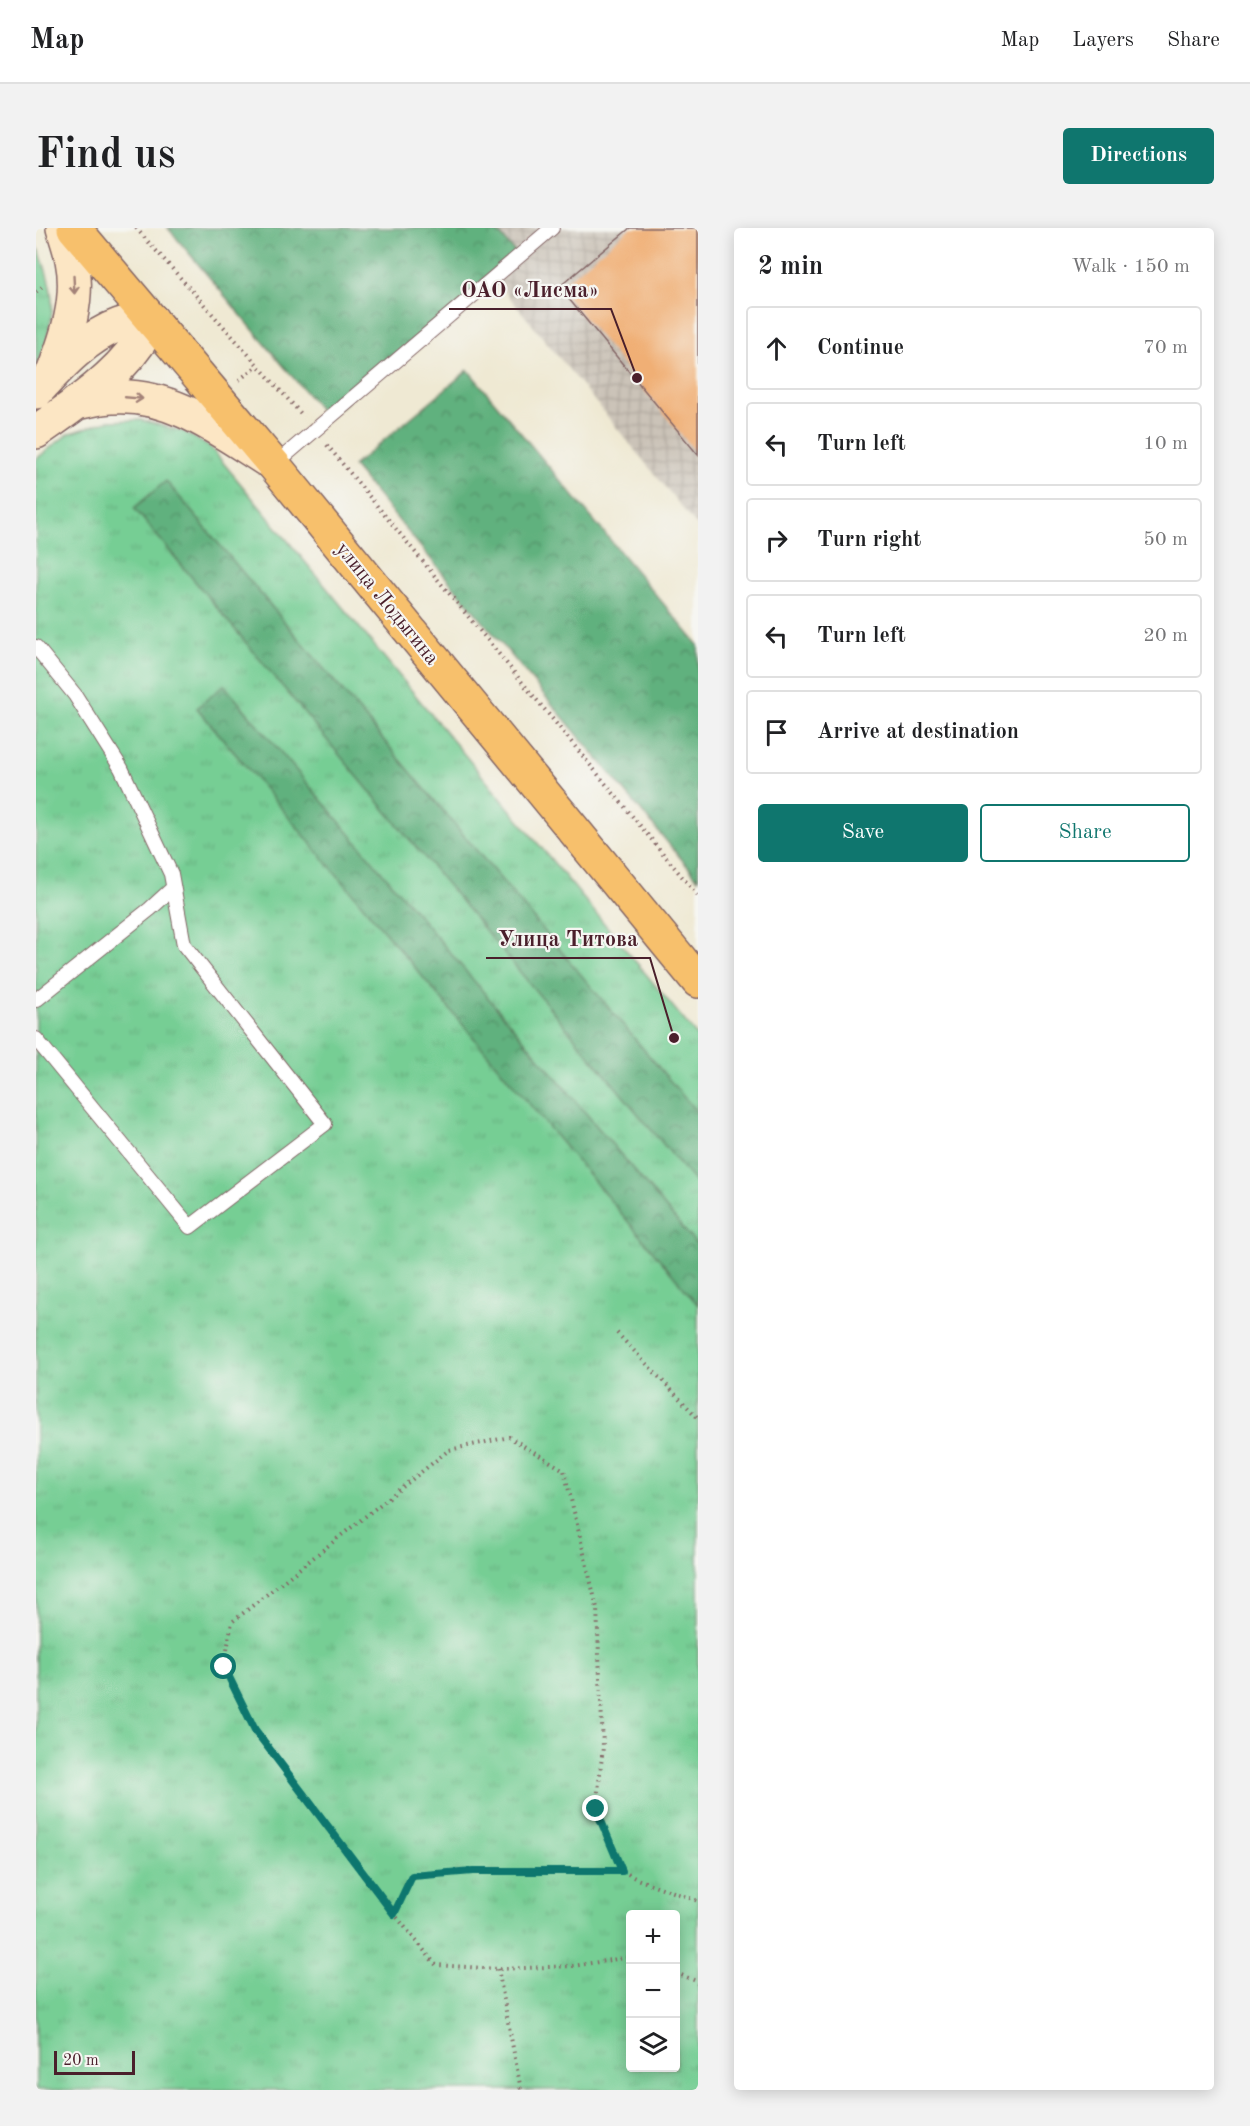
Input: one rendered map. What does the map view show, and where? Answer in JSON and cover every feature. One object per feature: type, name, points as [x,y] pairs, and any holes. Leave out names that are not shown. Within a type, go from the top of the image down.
[{"type":"main road","points":[[45,383],[68,334],[74,298],[72,261],[63,228]]},
{"type":"main road","name":"улица Лодыгина","points":[[74,228],[274,465],[698,981]]},
{"type":"main road","points":[[45,383],[94,338],[120,325],[152,320]]},
{"type":"main road","points":[[36,432],[76,403],[118,367],[137,346],[152,320]]},
{"type":"main road","points":[[76,403],[114,397],[155,400],[195,415],[274,465]]},
{"type":"lane","points":[[274,465],[552,228]]},
{"type":"lane","points":[[36,647],[75,695],[121,768],[171,874],[184,945],[325,1124],[190,1227],[36,1039]]},
{"type":"lane","points":[[36,1000],[174,888]]},
{"type":"path","points":[[136,228],[315,430],[698,896]]},
{"type":"path","points":[[616,1333],[698,1418]]},
{"type":"path","points":[[622,1871],[596,1809],[603,1747],[597,1608],[564,1470],[509,1437],[449,1450],[232,1622],[224,1667],[255,1730],[394,1914],[436,1965],[498,1969],[573,1966],[626,1958]]},
{"type":"path","points":[[394,1914],[412,1876],[473,1871],[622,1871],[698,1901]]},
{"type":"path","points":[[498,1969],[521,2090]]},
{"type":"path","points":[[680,1975],[698,1984]]},
{"type":"shaded area","points":[[453,228],[698,228],[698,527]]},
{"type":"green space","points":[[168,228],[495,228],[519,257],[327,418]]},
{"type":"green space","points":[[36,245],[47,274],[52,304],[47,337],[36,367]]},
{"type":"green space","points":[[468,370],[698,645],[698,879],[353,466]]},
{"type":"green space","points":[[141,420],[185,432],[211,448],[698,1037],[698,2090],[36,2090],[36,459],[68,434],[107,421]]},
{"type":"green space","points":[[166,481],[698,1114],[698,1186],[134,508]]},
{"type":"green space","points":[[224,685],[698,1246],[698,1305],[197,708]]},
{"type":"building","points":[[630,228],[698,228],[698,455],[559,287]]},
{"type":"place","name":"ОАО «Лисма»","points":[[637,378]]},
{"type":"place","name":"Улица Титова","points":[[674,1038]]},
{"type":"route","points":[[224,1667],[255,1730],[394,1914],[412,1876],[473,1871],[622,1871],[596,1809]]}]
